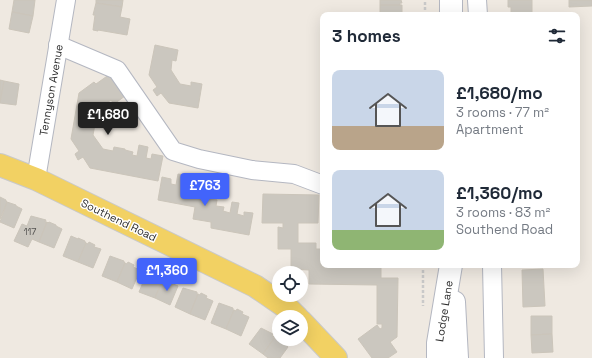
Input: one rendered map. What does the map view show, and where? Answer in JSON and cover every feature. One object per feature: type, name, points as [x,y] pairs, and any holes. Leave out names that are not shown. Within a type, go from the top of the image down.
[{"type":"main road","name":"Southend Road","points":[[0,165],[36,179],[254,286],[290,310]]},
{"type":"main road","points":[[308,328],[336,358]]},
{"type":"street","name":"Tennyson Avenue","points":[[36,179],[66,0]]},
{"type":"street","points":[[451,0],[451,12]]},
{"type":"street","points":[[477,0],[478,12]]},
{"type":"street","points":[[58,45],[117,70],[173,151],[199,159],[252,170],[294,174],[320,184]]},
{"type":"street","name":"Lodge Lane","points":[[438,358],[438,343],[451,268]]},
{"type":"street","name":"Lodge Lane","points":[[452,268],[456,358]]},
{"type":"street","points":[[492,268],[494,358]]},
{"type":"path","points":[[425,0],[425,12]]},
{"type":"building","points":[[14,0],[35,0],[33,16],[12,12]]},
{"type":"building","points":[[96,0],[123,0],[122,7],[96,3]]},
{"type":"building","points":[[380,0],[401,0],[402,3],[400,3],[400,5],[380,5]]},
{"type":"building","points":[[508,0],[532,0],[532,12],[511,12],[511,7],[508,7]]},
{"type":"building","points":[[569,0],[592,0],[592,6],[569,7]]},
{"type":"building","points":[[96,3],[122,7],[120,17],[130,19],[127,35],[93,30],[95,15],[93,15]]},
{"type":"building","points":[[380,5],[402,5],[402,12],[380,12]]},
{"type":"building","points":[[12,12],[33,16],[29,33],[9,29]]},
{"type":"building","points":[[155,45],[178,50],[176,61],[172,60],[171,70],[180,84],[191,86],[191,82],[202,84],[198,108],[169,103],[161,93],[157,96],[153,90],[157,87],[149,75]]},
{"type":"building","points":[[110,74],[125,96],[114,104],[111,100],[98,109],[97,114],[101,114],[99,125],[95,124],[93,135],[103,149],[113,151],[114,147],[125,149],[133,152],[132,155],[137,156],[139,145],[148,147],[146,158],[151,159],[152,154],[163,156],[158,181],[90,168],[83,157],[78,160],[75,154],[79,151],[71,139],[79,93],[94,82],[96,84]]},
{"type":"building","points":[[0,80],[4,81],[0,103]]},
{"type":"building","points":[[4,81],[19,84],[16,105],[0,103]]},
{"type":"building","points":[[178,174],[186,175],[184,186],[191,188],[192,183],[200,185],[198,197],[202,198],[201,202],[207,203],[207,199],[217,200],[216,206],[224,207],[223,211],[230,213],[232,202],[239,203],[237,214],[244,216],[244,212],[253,213],[249,235],[211,228],[211,222],[193,219],[195,207],[158,200],[162,177],[171,179],[171,184],[176,185]]},
{"type":"building","points":[[263,194],[319,195],[318,223],[298,223],[298,243],[316,243],[316,249],[320,249],[320,268],[381,268],[381,278],[398,278],[397,337],[390,342],[397,352],[388,358],[372,358],[358,339],[377,325],[380,329],[382,328],[382,324],[377,324],[377,285],[309,284],[308,266],[291,266],[291,249],[278,249],[278,227],[283,228],[283,223],[262,223]]},
{"type":"building","points":[[0,197],[7,202],[0,219]]},
{"type":"building","points":[[7,202],[22,209],[14,228],[0,222]]},
{"type":"building","points":[[31,216],[46,220],[45,222],[47,222],[39,242],[32,239],[28,247],[14,241],[22,224],[27,226]]},
{"type":"building","points":[[47,222],[62,229],[54,248],[39,242]]},
{"type":"building","points":[[71,236],[85,241],[86,243],[78,262],[63,256]]},
{"type":"building","points":[[89,242],[95,245],[94,247],[101,249],[93,268],[78,262],[86,243],[88,244]]},
{"type":"building","points":[[110,256],[124,261],[125,263],[117,282],[102,276]]},
{"type":"building","points":[[128,262],[134,265],[133,267],[140,270],[132,289],[117,282],[125,263],[127,264]]},
{"type":"building","points":[[543,269],[545,306],[523,307],[522,270]]},
{"type":"building","points":[[147,273],[162,277],[161,279],[163,279],[155,298],[139,292]]},
{"type":"building","points":[[163,279],[171,281],[171,283],[178,286],[170,305],[155,298]]},
{"type":"building","points":[[183,288],[197,292],[198,294],[190,314],[175,307]]},
{"type":"building","points":[[201,293],[207,296],[206,298],[213,301],[205,320],[190,314],[198,294],[200,295]]},
{"type":"building","points":[[219,303],[233,308],[234,310],[226,329],[211,323]]},
{"type":"building","points":[[237,309],[243,312],[242,314],[249,317],[241,336],[226,329],[234,310],[236,311]]},
{"type":"building","points":[[531,316],[552,316],[552,334],[531,335]]},
{"type":"building","points":[[261,328],[272,334],[272,341],[263,354],[249,344]]},
{"type":"building","points":[[552,334],[553,352],[532,353],[531,335]]},
{"type":"building","points":[[272,341],[272,346],[288,347],[280,358],[268,358],[263,354]]}]
